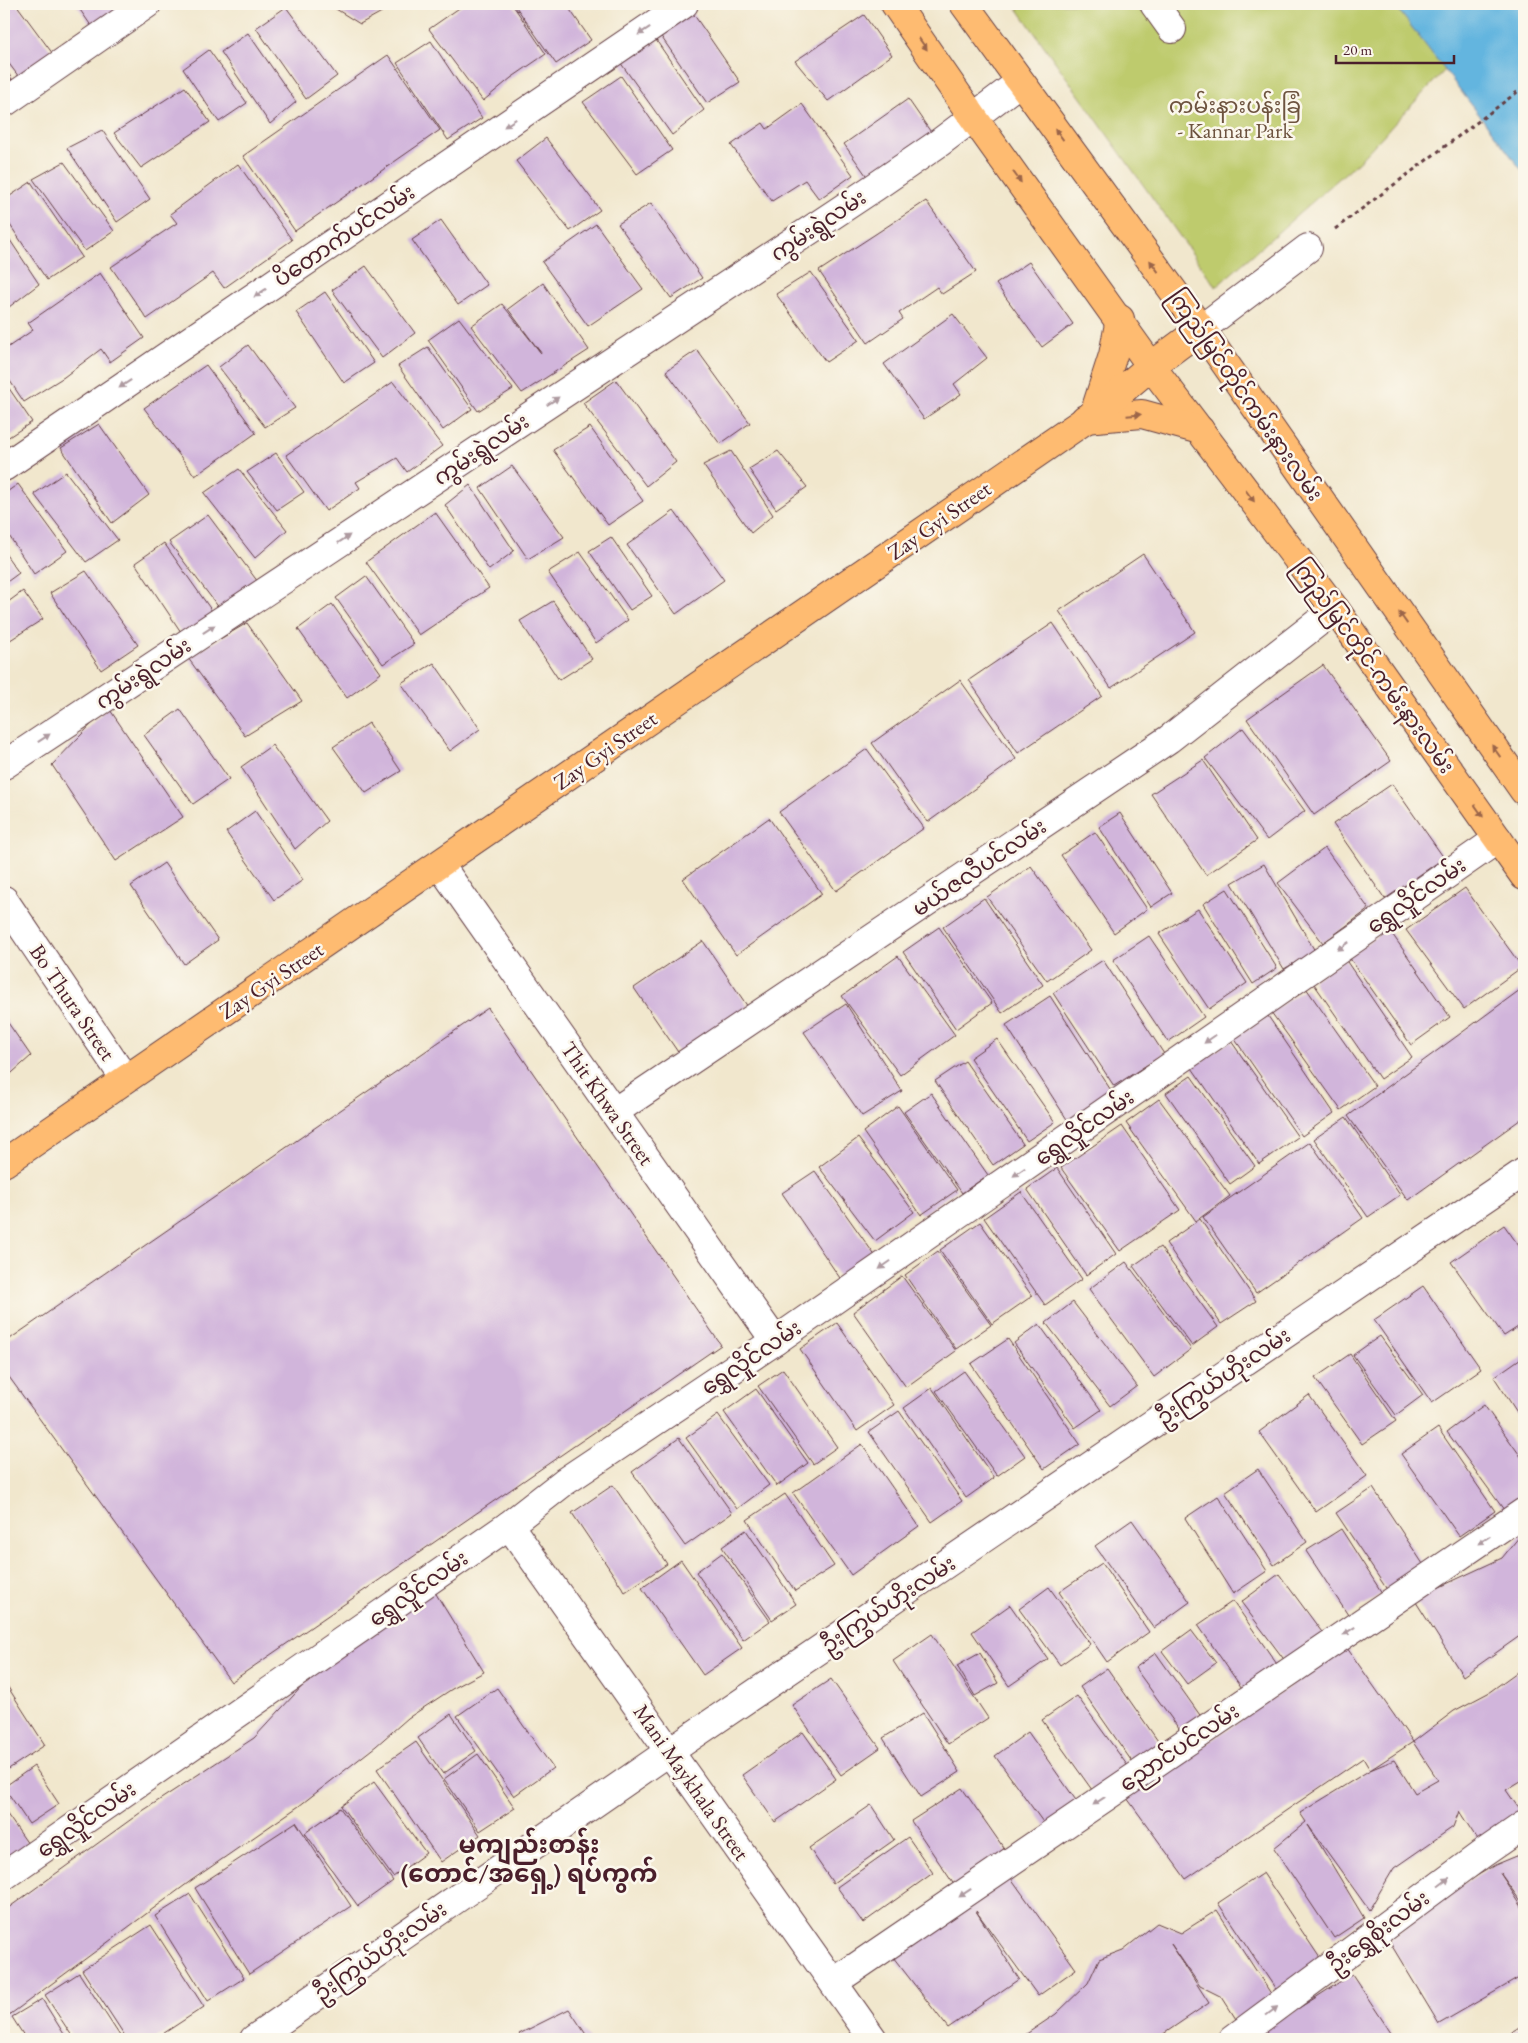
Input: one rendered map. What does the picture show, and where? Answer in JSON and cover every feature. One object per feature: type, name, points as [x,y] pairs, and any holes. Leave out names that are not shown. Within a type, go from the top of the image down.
[{"type":"main road","points":[[895,4],[964,123],[1120,319],[1151,366],[1200,430]]},
{"type":"main road","name":"ကြည်မြင်တိုင်ကမ်းနားလမ်း","points":[[964,4],[1201,330],[1524,791]]},
{"type":"main road","points":[[1120,319],[1113,355],[1090,416],[1142,414],[1200,430]]},
{"type":"main road","name":"Zay Gyi Street","points":[[4,1163],[440,865],[1090,416],[1151,366],[1201,330]]},
{"type":"main road","name":"ကြည်မြင်တိုင်-ကမ်းနားလမ်း","points":[[1200,430],[1335,609],[1524,876]]},
{"type":"street","points":[[4,104],[147,4]]},
{"type":"street","name":"ပိတောက်ပင်လမ်း","points":[[4,467],[684,4]]},
{"type":"street","points":[[1154,4],[1172,29]]},
{"type":"street","name":"ကွမ်းရွဲလမ်း","points":[[4,765],[858,198],[939,143],[1020,82]]},
{"type":"street","points":[[1201,330],[1308,248]]},
{"type":"street","name":"မယ်ဇလီပင်လမ်း","points":[[614,1112],[1169,739],[1335,609]]},
{"type":"street","name":"ရွှေလှိုင်လမ်း","points":[[4,1876],[509,1525],[564,1482],[776,1341],[1498,839]]},
{"type":"street","name":"Thit Khwa Street","points":[[440,865],[776,1341]]},
{"type":"street","name":"Bo Thura Street","points":[[4,900],[125,1079]]},
{"type":"street","name":"ဦးကြွယ်ဟိုးလမ်း","points":[[254,2039],[287,2030],[670,1751],[1524,1172]]},
{"type":"street","name":"ညောင်ပင်လမ်း","points":[[834,1982],[1524,1512]]},
{"type":"street","name":"Mani Maykhala Street","points":[[509,1525],[873,2039]]},
{"type":"street","name":"ဦးရွှေစိုးလမ်း","points":[[1233,2039],[1482,1854],[1524,1825]]},
{"type":"path","points":[[1308,248],[1483,120],[1524,87]]},
{"type":"green space","name":"ကမ်းနားပန်းခြံ - Kannar Park","points":[[1014,4],[1394,4],[1445,70],[1360,160],[1216,287]]},
{"type":"water","points":[[1394,4],[1524,4],[1524,173]]},
{"type":"building","points":[[4,4],[16,4],[53,54],[19,77],[4,57]]},
{"type":"building","points":[[76,4],[125,4],[92,27]]},
{"type":"building","points":[[328,4],[396,4],[360,24]]},
{"type":"building","points":[[465,4],[512,4],[546,54],[511,78],[483,101],[429,29]]},
{"type":"building","points":[[514,4],[566,4],[591,40],[556,64]]},
{"type":"building","points":[[286,7],[337,76],[306,99],[256,28]]},
{"type":"building","points":[[692,12],[740,82],[707,103],[658,32]]},
{"type":"building","points":[[864,15],[892,55],[828,101],[795,61]]},
{"type":"building","points":[[248,33],[296,102],[270,124],[221,52]]},
{"type":"building","points":[[656,40],[704,110],[672,135],[620,62]]},
{"type":"building","points":[[431,41],[482,118],[448,140],[397,63]]},
{"type":"building","points":[[209,50],[247,103],[219,122],[183,69]]},
{"type":"building","points":[[388,55],[440,130],[295,231],[243,156]]},
{"type":"building","points":[[4,67],[12,79],[4,85]]},
{"type":"building","points":[[621,76],[672,150],[637,174],[583,102]]},
{"type":"building","points":[[185,87],[210,122],[141,168],[114,133]]},
{"type":"building","points":[[908,99],[937,141],[873,185],[844,144]]},
{"type":"building","points":[[802,104],[853,175],[819,199],[805,180],[772,201],[731,145],[763,123],[767,129]]},
{"type":"building","points":[[102,130],[150,199],[117,222],[67,148]]},
{"type":"building","points":[[546,138],[600,210],[570,231],[516,161]]},
{"type":"building","points":[[64,162],[114,231],[85,251],[33,179]]},
{"type":"building","points":[[238,164],[292,240],[224,288],[213,273],[147,319],[111,267],[177,223],[170,214]]},
{"type":"building","points":[[31,182],[82,257],[47,280],[4,216],[4,200]]},
{"type":"building","points":[[926,201],[976,272],[942,294],[937,287],[899,313],[903,319],[868,343],[819,271]]},
{"type":"building","points":[[651,203],[702,278],[671,298],[618,224]]},
{"type":"building","points":[[441,220],[487,285],[458,305],[412,240]]},
{"type":"building","points":[[596,224],[643,289],[588,326],[542,262]]},
{"type":"building","points":[[4,231],[39,284],[9,307],[4,299]]},
{"type":"building","points":[[1029,262],[1073,324],[1042,347],[996,284]]},
{"type":"building","points":[[366,266],[415,333],[382,358],[332,290]]},
{"type":"building","points":[[811,272],[859,340],[826,362],[776,294]]},
{"type":"building","points":[[100,273],[144,338],[110,362],[101,349],[64,377],[24,402],[4,372],[4,350],[33,330],[28,323]]},
{"type":"building","points":[[543,283],[589,350],[522,393],[471,326],[502,304],[541,353],[508,309]]},
{"type":"building","points":[[325,292],[374,363],[344,383],[296,312]]},
{"type":"building","points":[[953,314],[987,358],[954,384],[961,394],[924,419],[884,364]]},
{"type":"building","points":[[459,318],[513,389],[478,411],[428,340]]},
{"type":"building","points":[[248,345],[295,408],[265,427],[219,367]]},
{"type":"building","points":[[428,347],[472,409],[443,430],[398,366]]},
{"type":"building","points":[[697,350],[750,423],[720,444],[666,371]]},
{"type":"building","points":[[206,365],[256,433],[195,476],[144,408]]},
{"type":"building","points":[[616,380],[676,462],[646,486],[583,403]]},
{"type":"building","points":[[4,381],[32,422],[4,440]]},
{"type":"building","points":[[393,382],[442,446],[407,472],[397,458],[356,482],[360,488],[326,511],[286,455]]},
{"type":"building","points":[[99,424],[149,495],[112,523],[61,448]]},
{"type":"building","points":[[590,427],[643,501],[608,525],[553,450]]},
{"type":"building","points":[[731,451],[773,515],[751,533],[703,465]]},
{"type":"building","points":[[778,451],[807,487],[776,509],[749,469]]},
{"type":"building","points":[[276,453],[304,492],[277,510],[247,472]]},
{"type":"building","points":[[512,466],[564,537],[528,559],[480,488]]},
{"type":"building","points":[[239,469],[287,530],[255,558],[204,493]]},
{"type":"building","points":[[66,472],[118,540],[86,562],[34,494]]},
{"type":"building","points":[[18,484],[67,551],[34,574],[4,528],[4,494]]},
{"type":"building","points":[[470,485],[514,551],[489,570],[445,505]]},
{"type":"building","points":[[674,511],[724,580],[676,614],[627,545]]},
{"type":"building","points":[[435,512],[489,588],[419,635],[366,562]]},
{"type":"building","points":[[208,515],[258,582],[220,609],[169,542]]},
{"type":"building","points":[[611,537],[652,596],[630,610],[589,551]]},
{"type":"building","points":[[164,543],[214,614],[183,635],[135,563]]},
{"type":"building","points":[[4,552],[19,573],[4,584]]},
{"type":"building","points":[[580,552],[628,620],[596,643],[548,572]]},
{"type":"building","points":[[1143,554],[1195,632],[1111,688],[1059,611]]},
{"type":"building","points":[[86,571],[138,645],[101,670],[50,593]]},
{"type":"building","points":[[366,576],[414,644],[383,664],[336,598]]},
{"type":"building","points":[[23,591],[43,619],[4,644],[4,605]]},
{"type":"building","points":[[553,601],[592,659],[559,680],[520,621]]},
{"type":"building","points":[[332,604],[381,673],[347,698],[298,629]]},
{"type":"building","points":[[247,623],[302,701],[245,736],[188,658]]},
{"type":"building","points":[[1053,623],[1102,696],[1018,753],[969,680]]},
{"type":"building","points":[[434,663],[480,729],[450,751],[401,683]]},
{"type":"building","points":[[1323,665],[1391,761],[1314,815],[1247,719]]},
{"type":"building","points":[[960,680],[1016,759],[928,822],[872,743]]},
{"type":"building","points":[[108,707],[183,817],[116,861],[52,765]]},
{"type":"building","points":[[180,709],[229,779],[193,804],[144,735]]},
{"type":"building","points":[[369,723],[401,771],[366,793],[333,747]]},
{"type":"building","points":[[1243,728],[1305,811],[1267,840],[1205,758]]},
{"type":"building","points":[[272,745],[327,821],[295,849],[241,767]]},
{"type":"building","points":[[867,749],[924,828],[836,891],[779,812]]},
{"type":"building","points":[[1203,760],[1257,840],[1206,875],[1151,794]]},
{"type":"building","points":[[1392,784],[1444,858],[1385,899],[1333,824]]},
{"type":"building","points":[[255,811],[303,880],[274,900],[226,832]]},
{"type":"building","points":[[1120,813],[1172,893],[1151,907],[1099,827]]},
{"type":"building","points":[[769,818],[822,894],[736,955],[683,879]]},
{"type":"building","points":[[1095,832],[1147,909],[1114,933],[1061,855]]},
{"type":"building","points":[[1325,848],[1369,909],[1323,943],[1278,883]]},
{"type":"building","points":[[164,863],[218,940],[184,964],[131,886]]},
{"type":"building","points":[[1264,864],[1315,951],[1284,969],[1232,883]]},
{"type":"building","points":[[1031,866],[1091,950],[1047,981],[987,897]]},
{"type":"building","points":[[1465,888],[1522,967],[1464,1009],[1406,930]]},
{"type":"building","points":[[1227,889],[1277,968],[1253,984],[1203,904]]},
{"type":"building","points":[[984,898],[1043,985],[1002,1013],[943,927]]},
{"type":"building","points":[[1198,909],[1247,983],[1209,1009],[1159,934]]},
{"type":"building","points":[[939,927],[992,1003],[956,1029],[903,952]]},
{"type":"building","points":[[1388,928],[1450,1017],[1411,1045],[1349,957]]},
{"type":"building","points":[[1149,936],[1204,1017],[1168,1042],[1113,960]]},
{"type":"building","points":[[703,941],[748,1007],[680,1055],[634,988]]},
{"type":"building","points":[[898,956],[955,1035],[900,1075],[842,996]]},
{"type":"building","points":[[1345,959],[1412,1057],[1380,1079],[1312,981]]},
{"type":"building","points":[[1103,960],[1164,1054],[1114,1086],[1053,993]]},
{"type":"building","points":[[1524,987],[1524,1117],[1408,1200],[1348,1116]]},
{"type":"building","points":[[1306,988],[1375,1086],[1341,1110],[1271,1012]]},
{"type":"building","points":[[1050,996],[1114,1095],[1070,1124],[1006,1025]]},
{"type":"building","points":[[846,1004],[902,1091],[862,1116],[804,1032]]},
{"type":"building","points":[[488,1008],[721,1345],[231,1682],[4,1370],[4,1343]]},
{"type":"building","points":[[1268,1016],[1334,1113],[1302,1136],[1234,1038]]},
{"type":"building","points":[[4,1017],[31,1056],[4,1080]]},
{"type":"building","points":[[997,1039],[1055,1122],[1027,1141],[970,1058]]},
{"type":"building","points":[[1231,1041],[1298,1137],[1259,1164],[1192,1068]]},
{"type":"building","points":[[965,1061],[1023,1144],[993,1165],[935,1081]]},
{"type":"building","points":[[1191,1076],[1255,1166],[1230,1184],[1166,1093]]},
{"type":"building","points":[[931,1093],[988,1175],[962,1193],[904,1112]]},
{"type":"building","points":[[1159,1099],[1230,1196],[1196,1221],[1126,1123]]},
{"type":"building","points":[[898,1106],[957,1190],[921,1215],[863,1132]]},
{"type":"building","points":[[1346,1117],[1400,1195],[1368,1217],[1314,1139]]},
{"type":"building","points":[[1122,1126],[1180,1210],[1120,1251],[1061,1168]]},
{"type":"building","points":[[858,1138],[914,1212],[875,1241],[819,1167]]},
{"type":"building","points":[[1310,1142],[1363,1218],[1256,1293],[1203,1217]]},
{"type":"building","points":[[1057,1168],[1116,1254],[1086,1275],[1027,1189]]},
{"type":"building","points":[[815,1171],[876,1257],[842,1281],[782,1193]]},
{"type":"building","points":[[1021,1192],[1082,1279],[1045,1305],[984,1218]]},
{"type":"building","points":[[1200,1219],[1256,1301],[1221,1324],[1166,1243]]},
{"type":"building","points":[[980,1222],[1032,1296],[992,1324],[940,1250]]},
{"type":"building","points":[[1504,1225],[1524,1253],[1524,1336],[1518,1327],[1504,1336],[1451,1262]]},
{"type":"building","points":[[1160,1247],[1218,1327],[1192,1346],[1133,1266]]},
{"type":"building","points":[[938,1251],[991,1325],[956,1349],[905,1275]]},
{"type":"building","points":[[1126,1262],[1191,1349],[1154,1377],[1089,1289]]},
{"type":"building","points":[[902,1276],[956,1351],[906,1387],[853,1312]]},
{"type":"building","points":[[1423,1286],[1481,1369],[1432,1403],[1374,1320]]},
{"type":"building","points":[[1073,1302],[1137,1386],[1110,1406],[1046,1323]]},
{"type":"building","points":[[837,1323],[894,1405],[857,1431],[800,1349]]},
{"type":"building","points":[[1039,1324],[1101,1410],[1075,1428],[1014,1343]]},
{"type":"building","points":[[1380,1336],[1423,1395],[1396,1415],[1353,1355]]},
{"type":"building","points":[[1008,1339],[1080,1444],[1044,1469],[971,1364]]},
{"type":"building","points":[[1350,1354],[1396,1421],[1362,1444],[1315,1378]]},
{"type":"building","points":[[1524,1356],[1524,1423],[1494,1377]]},
{"type":"building","points":[[783,1369],[837,1447],[813,1464],[758,1386]]},
{"type":"building","points":[[964,1371],[1025,1456],[997,1476],[936,1391]]},
{"type":"building","points":[[932,1388],[994,1478],[966,1498],[904,1408]]},
{"type":"building","points":[[756,1389],[808,1463],[777,1486],[724,1412]]},
{"type":"building","points":[[1309,1395],[1367,1476],[1316,1512],[1259,1432]]},
{"type":"building","points":[[1484,1405],[1524,1461],[1524,1501],[1507,1514],[1447,1432]]},
{"type":"building","points":[[899,1411],[962,1501],[932,1522],[869,1432]]},
{"type":"building","points":[[718,1415],[769,1485],[737,1509],[686,1438]]},
{"type":"building","points":[[1438,1428],[1495,1511],[1459,1536],[1401,1454]]},
{"type":"building","points":[[679,1438],[732,1513],[685,1546],[632,1472]]},
{"type":"building","points":[[862,1444],[919,1526],[851,1575],[793,1493]]},
{"type":"building","points":[[1258,1469],[1307,1542],[1274,1565],[1225,1492]]},
{"type":"building","points":[[613,1485],[667,1564],[625,1592],[572,1513]]},
{"type":"building","points":[[1373,1488],[1425,1567],[1388,1591],[1336,1513]]},
{"type":"building","points":[[785,1494],[834,1566],[795,1591],[747,1520]]},
{"type":"building","points":[[1218,1496],[1267,1571],[1233,1594],[1185,1518]]},
{"type":"building","points":[[1132,1520],[1190,1602],[1154,1628],[1095,1546]]},
{"type":"building","points":[[1341,1529],[1382,1593],[1348,1615],[1306,1551]]},
{"type":"building","points":[[746,1530],[796,1604],[772,1620],[722,1547]]},
{"type":"building","points":[[1524,1531],[1524,1633],[1463,1676],[1414,1599],[1502,1558]]},
{"type":"building","points":[[722,1553],[770,1621],[743,1640],[696,1572]]},
{"type":"building","points":[[681,1560],[742,1648],[703,1675],[642,1588]]},
{"type":"building","points":[[1102,1563],[1149,1632],[1107,1662],[1059,1592]]},
{"type":"building","points":[[1279,1574],[1327,1639],[1289,1666],[1241,1602]]},
{"type":"building","points":[[1049,1587],[1090,1644],[1060,1665],[1019,1609]]},
{"type":"building","points":[[433,1589],[484,1672],[452,1689],[408,1718],[376,1746],[299,1806],[192,1880],[4,2019],[4,1911],[144,1810],[254,1738],[320,1667]]},
{"type":"building","points":[[1233,1601],[1281,1670],[1246,1694],[1198,1625]]},
{"type":"building","points":[[1010,1605],[1048,1659],[1009,1686],[972,1632]]},
{"type":"building","points":[[1191,1630],[1216,1663],[1187,1684],[1162,1651]]},
{"type":"building","points":[[932,1634],[988,1718],[948,1744],[893,1661]]},
{"type":"building","points":[[1347,1648],[1413,1742],[1370,1770],[1363,1758],[1186,1879],[1127,1798]]},
{"type":"building","points":[[980,1653],[998,1683],[975,1696],[957,1666]]},
{"type":"building","points":[[1156,1653],[1202,1718],[1182,1733],[1135,1668]]},
{"type":"building","points":[[1524,1667],[1524,1779],[1506,1790],[1524,1816],[1481,1845],[1459,1811],[1453,1827],[1394,1868],[1369,1910],[1308,1825],[1364,1918],[1334,1938],[1274,1848],[1306,1822],[1300,1813],[1370,1770],[1394,1760],[1415,1793],[1438,1780],[1413,1742],[1454,1711],[1488,1693]]},
{"type":"building","points":[[1107,1668],[1160,1744],[1133,1763],[1080,1687]]},
{"type":"building","points":[[831,1679],[880,1748],[841,1775],[792,1705]]},
{"type":"building","points":[[4,1681],[45,1745],[4,1772]]},
{"type":"building","points":[[497,1688],[553,1768],[514,1796],[457,1716]]},
{"type":"building","points":[[1077,1696],[1130,1769],[1095,1794],[1042,1720]]},
{"type":"building","points":[[923,1713],[960,1772],[921,1797],[883,1738]]},
{"type":"building","points":[[451,1714],[476,1751],[443,1774],[418,1738]]},
{"type":"building","points":[[803,1732],[836,1779],[775,1822],[742,1775]]},
{"type":"building","points":[[1028,1732],[1080,1806],[1048,1829],[995,1756]]},
{"type":"building","points":[[416,1742],[480,1835],[441,1862],[377,1769]]},
{"type":"building","points":[[478,1754],[515,1808],[480,1831],[444,1779]]},
{"type":"building","points":[[34,1766],[59,1804],[29,1824],[4,1787]]},
{"type":"building","points":[[374,1782],[426,1853],[393,1877],[341,1806]]},
{"type":"building","points":[[962,1788],[1010,1857],[959,1892],[911,1821]]},
{"type":"building","points":[[871,1805],[894,1840],[833,1883],[809,1848]]},
{"type":"building","points":[[340,1808],[393,1881],[358,1906],[305,1833]]},
{"type":"building","points":[[4,1810],[33,1851],[4,1871]]},
{"type":"building","points":[[296,1822],[351,1906],[249,1974],[195,1888]]},
{"type":"building","points":[[908,1837],[933,1873],[863,1923],[837,1887]]},
{"type":"building","points":[[1524,1853],[1524,1906],[1500,1873],[1524,1910],[1524,1975],[1439,2024],[1389,1941],[1453,1890],[1495,1865]]},
{"type":"building","points":[[1263,1873],[1322,1961],[1277,1991],[1218,1903]]},
{"type":"building","points":[[1011,1878],[1076,1969],[1038,1996],[976,1911],[1019,1979],[948,2028],[893,1957]]},
{"type":"building","points":[[190,1894],[244,1978],[208,2001],[155,1916]]},
{"type":"building","points":[[1217,1910],[1277,2003],[1241,2027],[1222,1997],[1200,1986],[1171,1944],[1209,2003],[1156,2039],[1019,2039],[1056,2014],[1088,1983],[1099,1959],[1123,1950],[1157,1923],[1181,1933]]},
{"type":"building","points":[[151,1925],[204,2007],[155,2039],[127,2039],[82,1970]]},
{"type":"building","points":[[79,1973],[122,2039],[74,2039],[45,1995]]},
{"type":"building","points":[[1352,1974],[1395,2039],[1249,2039],[1315,1998]]},
{"type":"building","points":[[42,1999],[67,2039],[26,2039],[12,2017]]},
{"type":"building","points":[[569,2009],[589,2039],[523,2039],[519,2034]]},
{"type":"building","points":[[1524,2024],[1524,2039],[1505,2039],[1513,2031]]},
{"type":"district","name":"မကျည်းတန်း (တောင်/အရှေ့) ရပ်ကွက်","points":[[529,1858]]}]
